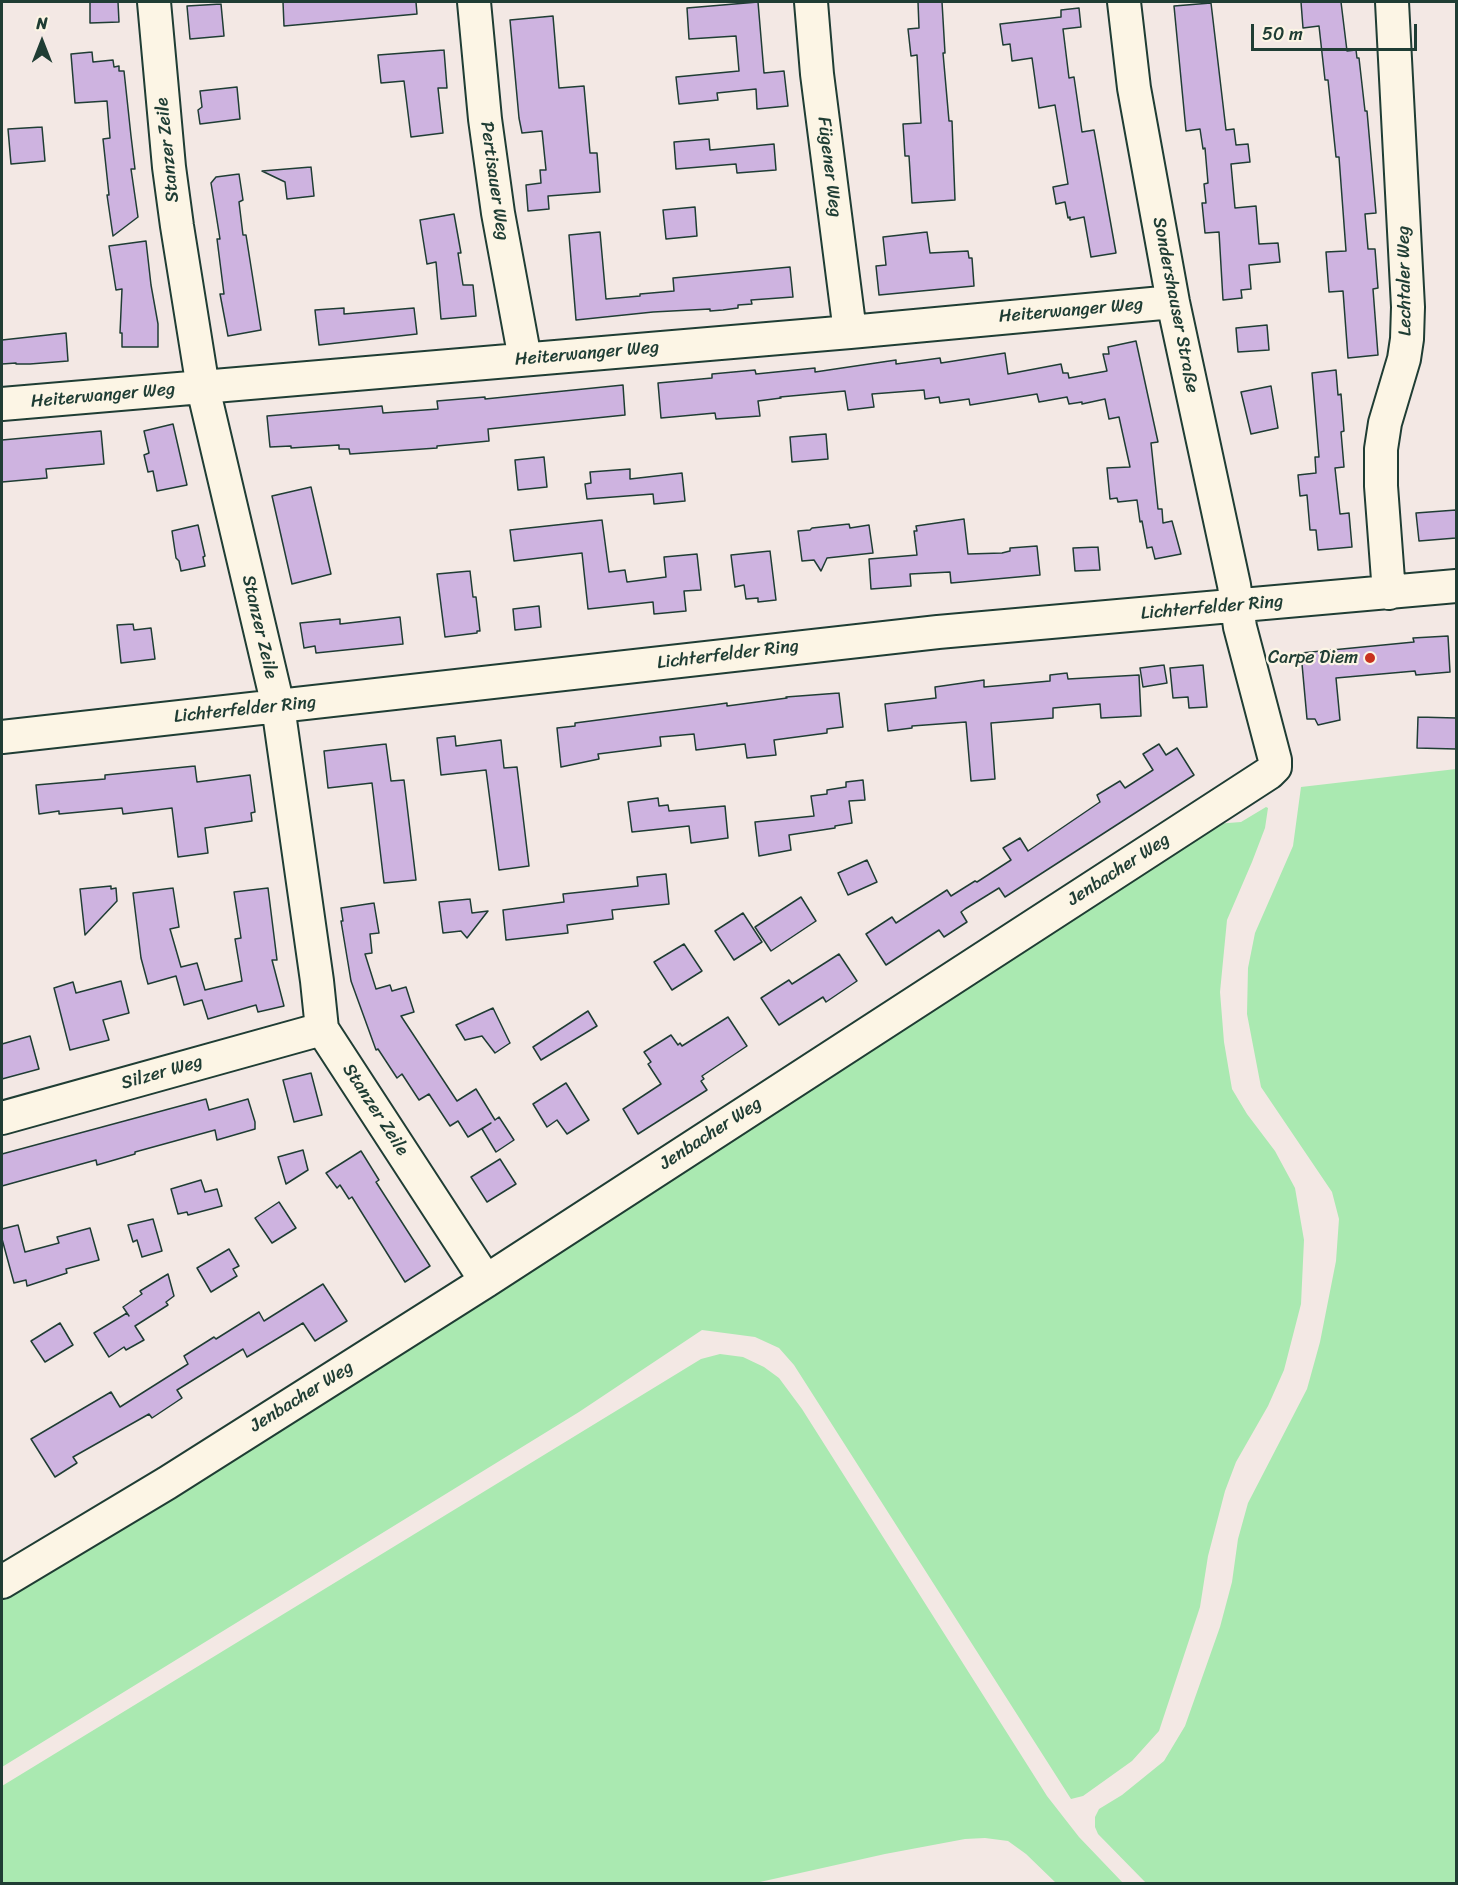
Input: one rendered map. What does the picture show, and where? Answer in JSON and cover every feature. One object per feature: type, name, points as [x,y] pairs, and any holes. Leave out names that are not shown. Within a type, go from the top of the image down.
[{"type":"street","name":"Stanzer Zeile","points":[[154,2],[170,177],[203,388],[278,706],[322,1029],[486,1281]]},
{"type":"street","name":"Pertisauer Weg","points":[[474,2],[485,119],[498,213],[525,359]]},
{"type":"street","name":"Fügener Weg","points":[[811,2],[817,74],[850,332]]},
{"type":"street","name":"Sondershauser Straße","points":[[1124,2],[1134,88],[1173,302],[1237,606]]},
{"type":"street","name":"Lechtaler Weg","points":[[1389,593],[1380,460],[1385,423],[1404,359],[1408,308],[1392,2]]},
{"type":"street","name":"Heiterwanger Weg","points":[[2,405],[1173,302]]},
{"type":"street","name":"Lichterfelder Ring","points":[[2,737],[938,632],[1456,586]]},
{"type":"street","name":"Jenbacher Weg","points":[[2,1582],[167,1483],[486,1281],[1269,773],[1275,767],[1275,760],[1240,627],[1237,606]]},
{"type":"street","name":"Silzer Weg","points":[[2,1118],[322,1029]]},
{"type":"green space","points":[[1456,769],[1456,1883],[1146,1883],[1098,1834],[1095,1817],[1099,1809],[1122,1795],[1164,1761],[1185,1726],[1220,1627],[1232,1582],[1238,1539],[1248,1503],[1307,1389],[1320,1342],[1336,1261],[1339,1219],[1332,1192],[1261,1087],[1247,1014],[1248,968],[1255,933],[1293,846],[1301,787]]},
{"type":"green space","points":[[1266,807],[1268,808],[1265,828],[1227,920],[1220,992],[1224,1042],[1232,1089],[1247,1114],[1275,1151],[1295,1188],[1304,1240],[1301,1304],[1284,1370],[1268,1406],[1236,1462],[1225,1491],[1208,1556],[1200,1607],[1159,1731],[1132,1761],[1083,1796],[1071,1799],[794,1365],[779,1348],[755,1337],[702,1330],[579,1412],[2,1767],[2,1597],[1215,824],[1241,822]]},
{"type":"green space","points":[[720,1354],[743,1357],[764,1367],[779,1378],[802,1409],[1047,1796],[1079,1837],[1123,1883],[1056,1883],[1026,1854],[1008,1841],[985,1838],[965,1839],[885,1854],[751,1884],[2,1883],[2,1786],[701,1359]]},
{"type":"building","points":[[90,2],[118,2],[119,22],[90,23]]},
{"type":"building","points":[[283,2],[416,2],[417,14],[284,26]]},
{"type":"building","points":[[758,2],[764,73],[784,71],[788,106],[757,109],[756,89],[717,93],[718,100],[679,104],[676,77],[739,71],[736,36],[689,39],[687,8]]},
{"type":"building","points":[[918,2],[942,2],[945,53],[943,53],[949,121],[952,121],[955,200],[912,203],[909,156],[905,156],[903,124],[921,123],[917,55],[911,56],[908,29],[919,28]]},
{"type":"building","points":[[1301,2],[1341,2],[1347,51],[1356,50],[1357,58],[1359,58],[1365,111],[1367,111],[1376,213],[1365,214],[1368,249],[1375,249],[1378,288],[1373,289],[1378,355],[1348,358],[1343,291],[1329,292],[1326,252],[1346,251],[1339,157],[1336,157],[1328,80],[1325,80],[1319,26],[1303,28]]},
{"type":"building","points":[[1211,3],[1226,130],[1234,129],[1236,145],[1248,144],[1250,162],[1231,164],[1235,208],[1256,206],[1259,244],[1278,243],[1280,262],[1249,265],[1251,289],[1241,290],[1242,298],[1223,300],[1219,232],[1205,233],[1202,203],[1206,203],[1204,184],[1208,183],[1205,148],[1203,149],[1200,129],[1186,131],[1174,6]]},
{"type":"building","points":[[221,4],[224,36],[190,39],[187,6]]},
{"type":"building","points":[[1079,8],[1081,27],[1063,29],[1069,78],[1074,77],[1082,132],[1094,130],[1116,253],[1091,257],[1084,217],[1070,220],[1065,202],[1056,204],[1053,187],[1068,184],[1055,105],[1039,108],[1032,58],[1012,61],[1010,44],[1003,45],[1000,24],[1061,17],[1061,10]]},
{"type":"building","points":[[553,16],[559,88],[584,86],[590,153],[597,153],[600,192],[548,196],[549,209],[528,211],[526,185],[541,183],[540,170],[546,170],[542,131],[522,133],[510,20]]},
{"type":"building","points":[[444,50],[447,88],[438,88],[443,133],[411,137],[404,81],[381,83],[378,55]]},
{"type":"building","points":[[92,52],[93,62],[113,60],[114,67],[119,66],[119,71],[124,71],[135,169],[131,169],[138,217],[113,236],[103,139],[110,138],[107,101],[75,103],[71,54]]},
{"type":"building","points":[[237,87],[240,119],[200,124],[198,110],[202,107],[200,91]]},
{"type":"building","points":[[42,127],[45,161],[11,164],[8,129]]},
{"type":"building","points":[[709,139],[710,150],[774,144],[776,170],[737,173],[736,164],[676,169],[674,142]]},
{"type":"building","points":[[311,167],[314,196],[287,199],[285,182],[262,171]]},
{"type":"building","points":[[239,174],[243,200],[239,202],[243,235],[246,235],[261,330],[228,336],[220,294],[224,294],[217,239],[220,239],[211,183],[216,177]]},
{"type":"building","points":[[695,207],[697,236],[666,239],[663,210]]},
{"type":"building","points":[[454,214],[461,253],[458,253],[463,285],[473,285],[476,316],[441,319],[436,262],[427,264],[420,220]]},
{"type":"building","points":[[600,232],[606,299],[674,291],[673,278],[790,267],[793,297],[751,300],[752,304],[738,305],[738,308],[723,310],[653,312],[576,320],[569,235]]},
{"type":"building","points":[[927,232],[930,253],[968,251],[969,258],[972,258],[974,286],[879,295],[876,266],[886,265],[883,237]]},
{"type":"building","points":[[146,241],[158,324],[158,347],[122,347],[122,333],[120,333],[122,289],[116,290],[109,246]]},
{"type":"building","points":[[344,308],[344,314],[414,308],[417,334],[319,345],[315,310]]},
{"type":"building","points":[[1267,325],[1269,350],[1238,352],[1236,328]]},
{"type":"building","points":[[66,333],[68,361],[2,364],[2,340]]},
{"type":"building","points":[[1136,341],[1158,442],[1151,443],[1158,509],[1162,509],[1163,523],[1172,521],[1181,554],[1155,559],[1152,547],[1147,548],[1137,500],[1118,502],[1117,498],[1110,499],[1107,468],[1130,467],[1119,417],[1109,419],[1105,399],[1082,404],[1082,402],[1069,404],[1067,397],[1039,402],[1037,394],[970,405],[969,399],[940,403],[939,397],[925,399],[924,390],[872,394],[874,407],[848,410],[845,391],[758,401],[760,416],[716,419],[715,413],[661,418],[658,383],[712,378],[712,374],[755,370],[756,374],[815,368],[815,372],[896,360],[896,364],[940,358],[941,363],[1005,353],[1008,374],[1061,364],[1063,373],[1068,373],[1069,378],[1107,371],[1103,354],[1109,354],[1108,347]]},
{"type":"building","points":[[1336,370],[1338,395],[1341,394],[1344,467],[1335,468],[1340,514],[1349,513],[1352,547],[1318,550],[1316,530],[1310,530],[1307,495],[1300,496],[1298,475],[1316,473],[1315,457],[1319,457],[1312,373]]},
{"type":"building","points":[[623,385],[625,415],[488,429],[489,441],[437,446],[437,448],[350,454],[349,449],[339,449],[339,445],[270,447],[267,416],[382,406],[383,413],[438,409],[437,401],[485,397],[485,399]]},
{"type":"building","points":[[1271,386],[1278,428],[1251,434],[1241,392]]},
{"type":"building","points":[[173,424],[187,485],[157,491],[153,471],[148,472],[144,455],[149,453],[144,431]]},
{"type":"building","points":[[101,431],[104,464],[46,469],[47,478],[2,482],[2,440]]},
{"type":"building","points":[[826,434],[828,459],[792,462],[790,437]]},
{"type":"building","points":[[544,457],[547,487],[518,490],[515,460]]},
{"type":"building","points":[[630,469],[630,479],[682,473],[685,501],[654,504],[653,494],[587,499],[585,484],[591,483],[590,472]]},
{"type":"building","points":[[311,487],[331,574],[292,584],[272,496]]},
{"type":"building","points":[[1456,510],[1456,538],[1419,541],[1416,513]]},
{"type":"building","points":[[964,519],[968,554],[1002,553],[1010,551],[1010,548],[1037,546],[1040,575],[951,583],[950,572],[910,574],[911,586],[871,589],[869,559],[917,555],[914,531],[917,531],[916,526]]},
{"type":"building","points":[[602,520],[609,572],[625,570],[627,582],[666,577],[664,557],[697,554],[701,590],[684,591],[686,611],[654,614],[653,602],[588,609],[582,553],[514,561],[510,530]]},
{"type":"building","points":[[849,524],[850,528],[869,525],[873,553],[827,558],[821,571],[814,560],[802,561],[798,531]]},
{"type":"building","points":[[198,525],[205,566],[181,571],[176,558],[172,531]]},
{"type":"building","points":[[1098,547],[1100,570],[1075,571],[1073,548]]},
{"type":"building","points":[[770,551],[776,600],[758,602],[758,598],[746,599],[744,585],[735,587],[731,555]]},
{"type":"building","points":[[470,571],[480,631],[445,637],[437,574]]},
{"type":"building","points":[[539,606],[541,627],[515,630],[513,609]]},
{"type":"building","points":[[400,617],[403,644],[316,653],[315,646],[304,648],[300,623],[340,619],[340,624]]},
{"type":"building","points":[[133,624],[134,630],[151,628],[155,659],[121,663],[117,625]]},
{"type":"building","points":[[1448,636],[1450,672],[1416,675],[1415,671],[1336,678],[1340,720],[1318,725],[1315,719],[1307,719],[1301,653],[1414,642],[1413,638]]},
{"type":"building","points":[[1164,665],[1167,683],[1143,687],[1140,668]]},
{"type":"building","points":[[1203,665],[1207,707],[1189,708],[1188,697],[1173,698],[1170,668]]},
{"type":"building","points":[[1067,673],[1068,679],[1139,675],[1141,716],[1101,718],[1100,704],[1053,708],[1053,718],[991,723],[995,779],[971,781],[966,722],[912,726],[912,728],[888,731],[885,704],[936,698],[935,687],[984,680],[984,687],[1050,681],[1050,675]]},
{"type":"building","points":[[839,693],[843,727],[827,729],[827,733],[774,740],[776,755],[747,758],[745,744],[696,750],[694,734],[660,737],[661,746],[598,754],[599,759],[561,767],[557,728],[575,726],[575,723],[727,703],[727,706],[786,697]]},
{"type":"building","points":[[1418,717],[1456,718],[1456,749],[1417,748]]},
{"type":"building","points":[[455,736],[456,746],[501,740],[504,768],[517,767],[529,866],[499,870],[486,770],[441,775],[437,738]]},
{"type":"building","points":[[386,744],[391,781],[404,780],[416,880],[384,883],[372,783],[328,788],[324,751]]},
{"type":"building","points":[[1159,744],[1166,755],[1177,748],[1194,775],[1005,897],[999,888],[965,909],[961,912],[967,922],[944,937],[939,930],[886,965],[866,934],[892,917],[896,923],[947,890],[951,896],[975,881],[977,882],[1011,860],[1003,848],[1020,838],[1028,851],[1100,802],[1097,795],[1120,781],[1125,788],[1153,770],[1143,754]]},
{"type":"building","points":[[195,766],[197,782],[250,775],[255,812],[251,813],[252,821],[205,828],[208,853],[178,857],[172,808],[123,814],[122,808],[39,814],[36,785],[105,779],[105,775]]},
{"type":"building","points":[[863,780],[865,800],[849,801],[852,823],[789,835],[791,850],[759,856],[755,822],[814,816],[811,796],[827,794],[827,790],[846,787],[846,782]]},
{"type":"building","points":[[658,798],[659,806],[668,805],[669,811],[725,806],[728,838],[691,843],[689,826],[632,832],[628,802]]},
{"type":"building","points":[[867,860],[877,882],[848,895],[838,873]]},
{"type":"building","points":[[666,874],[669,904],[612,910],[613,919],[567,925],[568,933],[506,940],[503,910],[564,902],[563,894],[638,886],[637,877]]},
{"type":"building","points":[[111,886],[111,889],[116,888],[117,901],[85,935],[80,889]]},
{"type":"building","points":[[173,888],[179,927],[170,929],[181,967],[197,963],[205,990],[242,981],[235,939],[241,938],[234,892],[268,888],[277,960],[272,960],[284,1006],[258,1012],[256,1005],[208,1019],[202,1000],[184,1005],[176,976],[148,984],[141,958],[133,893]]},
{"type":"building","points":[[801,897],[816,921],[771,951],[755,927]]},
{"type":"building","points":[[470,899],[472,913],[488,911],[467,938],[461,931],[443,933],[439,902]]},
{"type":"building","points":[[374,903],[379,933],[370,934],[372,953],[365,954],[376,989],[390,985],[392,991],[406,987],[414,1012],[401,1016],[457,1101],[476,1089],[495,1120],[499,1117],[514,1140],[496,1152],[482,1129],[491,1123],[468,1137],[458,1121],[450,1126],[429,1094],[419,1100],[402,1074],[397,1078],[378,1049],[376,1050],[351,981],[341,921],[343,921],[341,908]]},
{"type":"building","points":[[743,913],[762,942],[734,960],[715,931]]},
{"type":"building","points":[[684,944],[702,971],[672,990],[654,962]]},
{"type":"building","points":[[839,954],[857,981],[826,1002],[823,997],[779,1025],[761,998],[789,980],[792,984]]},
{"type":"building","points":[[121,981],[129,1013],[103,1020],[109,1040],[70,1050],[54,988],[73,982],[76,993]]},
{"type":"building","points":[[493,1008],[510,1043],[495,1053],[482,1036],[465,1040],[456,1025]]},
{"type":"building","points":[[588,1011],[597,1026],[541,1060],[533,1047]]},
{"type":"building","points":[[728,1017],[747,1046],[702,1076],[704,1079],[701,1081],[707,1090],[638,1134],[623,1109],[661,1084],[648,1064],[651,1062],[644,1052],[671,1035],[678,1045],[680,1043],[682,1046]]},
{"type":"building","points":[[30,1036],[39,1069],[2,1079],[2,1044]]},
{"type":"building","points":[[311,1073],[322,1115],[294,1122],[283,1080]]},
{"type":"building","points":[[566,1083],[589,1120],[567,1134],[557,1120],[547,1127],[533,1104]]},
{"type":"building","points":[[206,1099],[209,1110],[248,1099],[255,1129],[217,1140],[215,1130],[97,1165],[96,1160],[2,1186],[2,1154]]},
{"type":"building","points":[[303,1150],[308,1170],[286,1184],[278,1157]]},
{"type":"building","points":[[361,1151],[379,1180],[376,1182],[430,1266],[405,1282],[352,1197],[349,1199],[340,1185],[337,1188],[326,1173]]},
{"type":"building","points":[[500,1159],[516,1184],[487,1202],[471,1177]]},
{"type":"building","points":[[201,1180],[205,1192],[217,1189],[222,1206],[188,1215],[187,1212],[178,1214],[171,1189]]},
{"type":"building","points":[[279,1202],[296,1228],[272,1243],[255,1218]]},
{"type":"building","points":[[153,1219],[162,1251],[142,1257],[137,1240],[133,1242],[128,1225]]},
{"type":"building","points":[[18,1225],[25,1252],[59,1243],[57,1237],[90,1228],[99,1260],[66,1269],[67,1273],[27,1286],[26,1280],[14,1283],[2,1239],[2,1229]]},
{"type":"building","points":[[229,1249],[239,1266],[233,1269],[237,1276],[211,1292],[197,1268]]},
{"type":"building","points":[[168,1274],[174,1296],[166,1302],[168,1305],[135,1326],[144,1340],[126,1350],[124,1347],[109,1357],[94,1333],[127,1313],[123,1307],[142,1294],[140,1291]]},
{"type":"building","points":[[323,1284],[347,1321],[315,1341],[303,1323],[247,1357],[243,1349],[177,1390],[182,1398],[152,1418],[149,1414],[73,1457],[77,1463],[55,1477],[31,1439],[111,1392],[120,1407],[188,1364],[184,1356],[214,1337],[216,1339],[259,1312],[264,1321]]},
{"type":"building","points":[[60,1323],[73,1345],[45,1362],[31,1341]]},
{"type":"place","name":"Carpe Diem","points":[[1370,658]]}]
